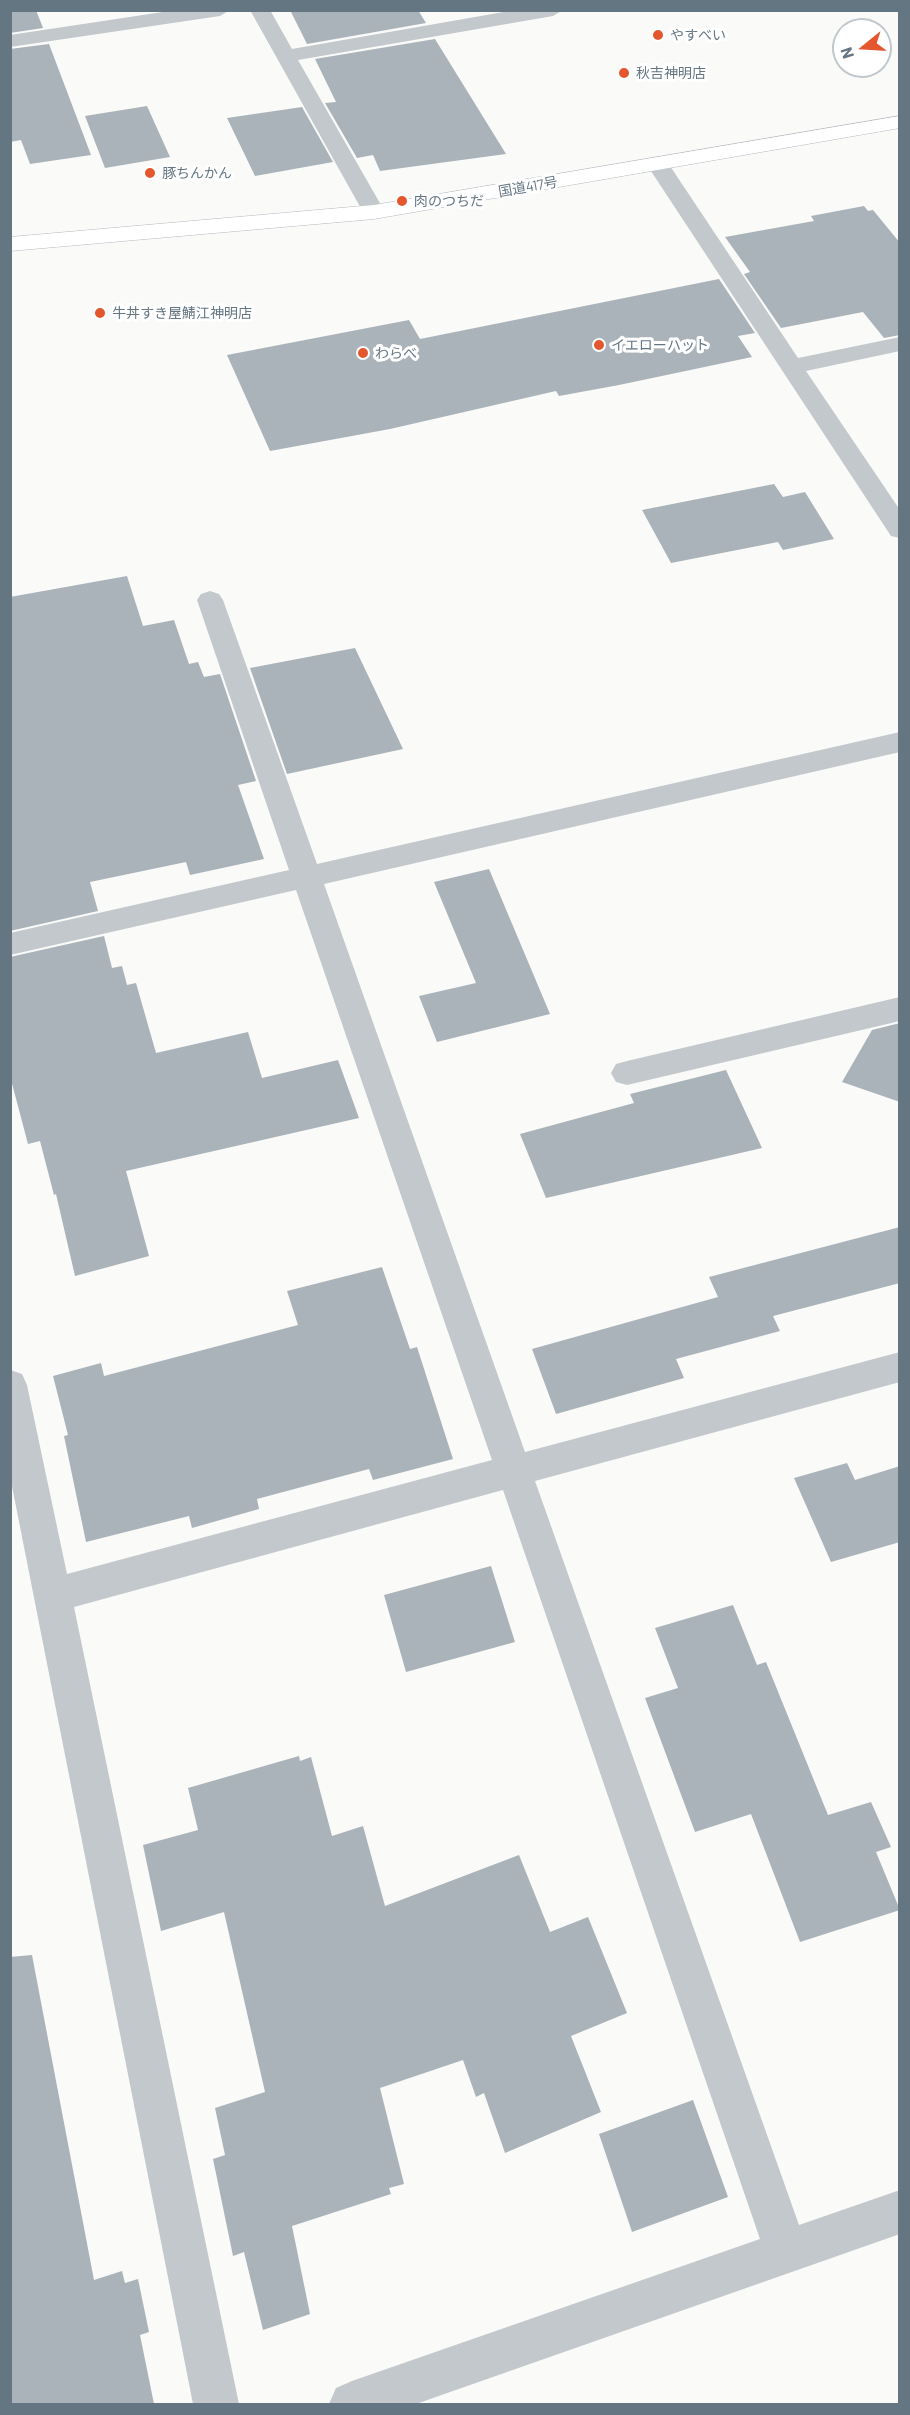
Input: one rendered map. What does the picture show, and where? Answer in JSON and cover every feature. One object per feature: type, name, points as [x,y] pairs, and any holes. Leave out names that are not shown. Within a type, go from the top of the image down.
[{"type":"highway","name":"国道417号","points":[[10,244],[374,213],[900,122]]},
{"type":"street","points":[[10,41],[220,10]]},
{"type":"street","points":[[260,10],[374,213]]},
{"type":"street","points":[[284,56],[554,10]]},
{"type":"street","points":[[658,165],[900,530]]},
{"type":"street","points":[[790,367],[900,344]]},
{"type":"street","points":[[210,600],[786,2251]]},
{"type":"street","points":[[10,944],[900,742]]},
{"type":"street","points":[[627,1073],[900,1010]]},
{"type":"street","points":[[53,1595],[900,1367]]},
{"type":"street","points":[[10,1385],[216,2404]]},
{"type":"street","points":[[352,2404],[900,2212]]},
{"type":"building","points":[[10,10],[36,10],[43,28],[10,33]]},
{"type":"building","points":[[290,10],[418,10],[426,23],[307,44]]},
{"type":"building","points":[[435,39],[506,154],[380,171],[373,155],[357,158],[325,103],[336,102],[315,59]]},
{"type":"building","points":[[49,44],[91,155],[30,164],[21,140],[10,142],[10,49]]},
{"type":"building","points":[[147,106],[170,157],[105,168],[85,116]]},
{"type":"building","points":[[302,107],[333,162],[255,176],[227,118]]},
{"type":"building","points":[[864,206],[868,211],[873,210],[900,243],[900,335],[884,338],[863,312],[781,328],[744,274],[750,272],[725,237],[814,221],[811,216]]},
{"type":"building","points":[[719,279],[755,333],[738,336],[752,357],[559,396],[556,391],[390,429],[270,451],[227,355],[409,320],[420,339]]},
{"type":"building","points":[[774,484],[783,497],[805,492],[834,539],[783,550],[778,542],[671,563],[642,510]]},
{"type":"building","points":[[127,576],[143,626],[174,620],[189,664],[198,662],[204,677],[220,674],[256,781],[238,785],[264,859],[190,875],[186,862],[90,882],[98,911],[10,931],[10,597]]},
{"type":"building","points":[[355,648],[403,749],[287,774],[250,668]]},
{"type":"building","points":[[489,869],[550,1014],[437,1042],[419,996],[476,983],[434,882]]},
{"type":"building","points":[[104,936],[112,968],[122,966],[127,985],[136,983],[156,1053],[248,1032],[262,1078],[338,1060],[359,1118],[126,1171],[149,1256],[75,1276],[56,1194],[54,1195],[40,1141],[28,1144],[10,1076],[10,957]]},
{"type":"building","points":[[900,1023],[900,1102],[842,1082],[872,1030]]},
{"type":"building","points":[[726,1070],[762,1148],[546,1198],[520,1134],[634,1103],[630,1094]]},
{"type":"building","points":[[900,1227],[900,1283],[773,1316],[780,1331],[676,1359],[684,1378],[556,1414],[532,1349],[718,1297],[709,1277]]},
{"type":"building","points":[[382,1267],[410,1349],[417,1347],[453,1459],[373,1480],[369,1469],[257,1499],[259,1509],[192,1528],[189,1516],[86,1542],[64,1436],[68,1435],[53,1376],[101,1363],[104,1376],[298,1325],[287,1291]]},
{"type":"building","points":[[847,1463],[855,1480],[900,1466],[900,1542],[831,1562],[794,1478]]},
{"type":"building","points":[[491,1566],[515,1642],[406,1672],[384,1595]]},
{"type":"building","points":[[733,1605],[757,1665],[766,1662],[828,1815],[871,1802],[891,1847],[876,1852],[900,1910],[800,1942],[751,1814],[695,1832],[645,1698],[678,1688],[655,1628]]},
{"type":"building","points":[[299,1756],[300,1761],[311,1757],[332,1836],[363,1826],[385,1906],[519,1855],[550,1932],[588,1917],[627,2013],[571,2036],[601,2112],[505,2153],[484,2093],[476,2097],[463,2060],[380,2088],[404,2184],[389,2188],[391,2194],[292,2226],[310,2314],[263,2330],[244,2252],[233,2256],[213,2159],[225,2155],[215,2108],[265,2092],[224,1912],[161,1931],[143,1845],[198,1830],[188,1788]]},
{"type":"building","points":[[32,1955],[94,2280],[122,2271],[125,2283],[138,2279],[149,2332],[140,2335],[154,2404],[10,2404],[10,1957]]},
{"type":"building","points":[[693,2100],[728,2197],[632,2232],[599,2134]]},
{"type":"place","name":"やすべい","points":[[658,35]]},
{"type":"place","name":"秋吉神明店","points":[[624,73]]},
{"type":"place","name":"豚ちんかん","points":[[150,173]]},
{"type":"place","name":"肉のつちだ","points":[[402,201]]},
{"type":"place","name":"牛丼すき屋鯖江神明店","points":[[100,313]]},
{"type":"place","name":"イエローハット","points":[[599,345]]},
{"type":"place","name":"わらべ","points":[[363,353]]}]
